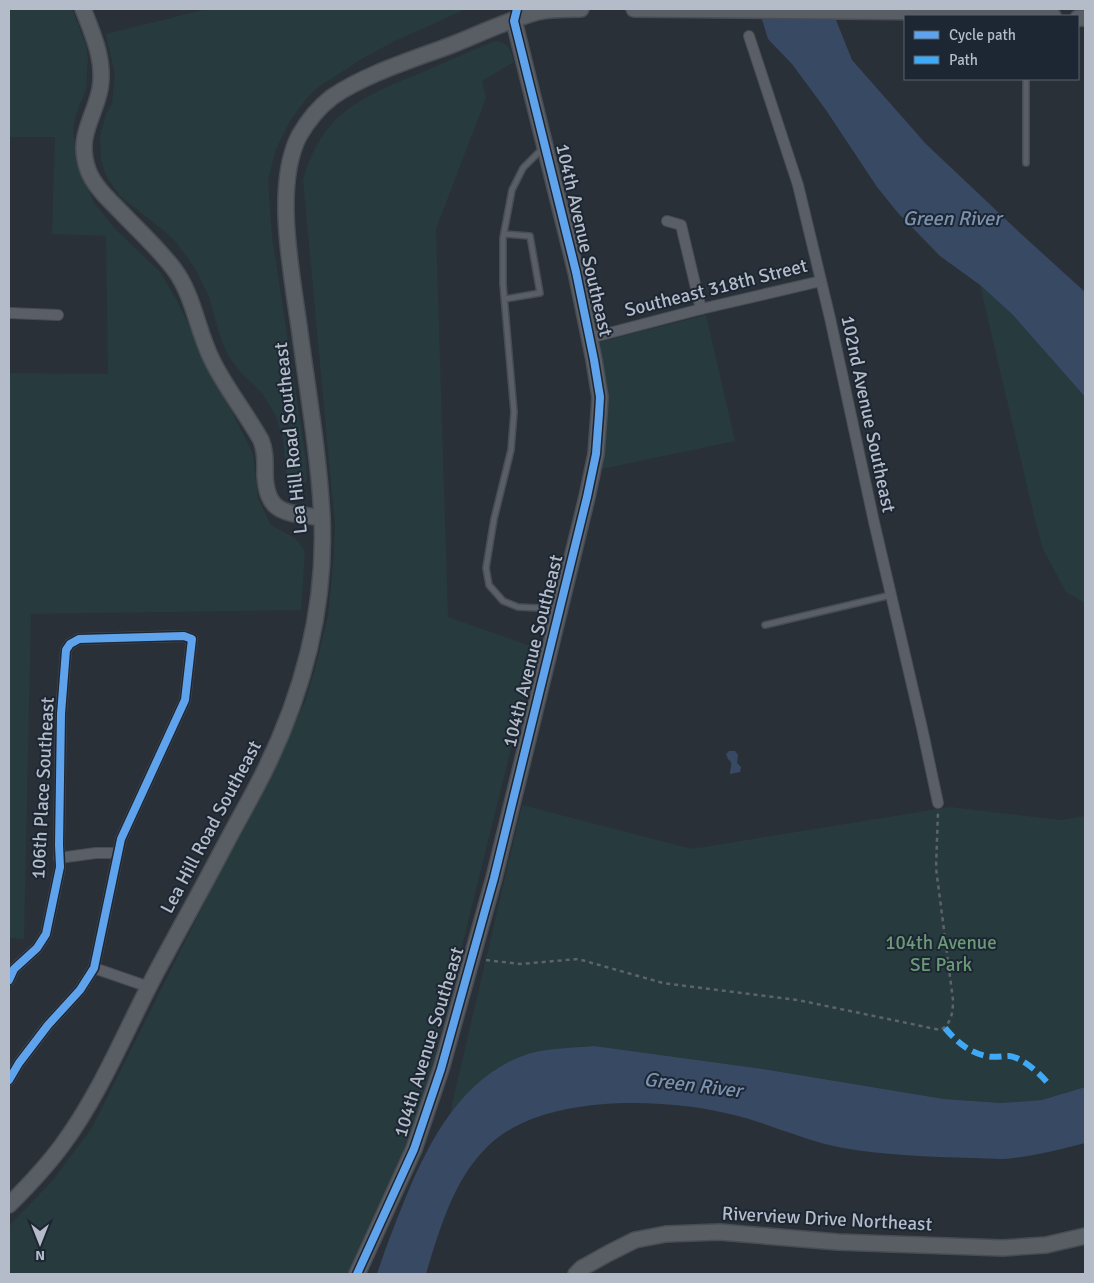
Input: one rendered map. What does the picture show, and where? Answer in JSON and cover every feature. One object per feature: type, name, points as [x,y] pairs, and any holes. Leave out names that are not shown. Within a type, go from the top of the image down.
[{"type":"street","points":[[83,9],[98,50],[101,76],[100,88],[89,119],[85,140],[88,170],[99,190],[154,246],[184,284],[212,359],[261,440],[265,455],[266,486],[272,502],[282,511],[322,518]]},
{"type":"street","name":"Lea Hill Road Southeast","points":[[9,1205],[44,1168],[64,1142],[104,1076],[149,987],[264,773],[292,704],[316,620],[320,593],[322,518],[314,433],[287,221],[288,172],[300,134],[314,114],[331,98],[361,81],[515,15],[581,9]]},
{"type":"street","points":[[634,9],[1051,13]]},
{"type":"street","name":"104th Avenue Southeast","points":[[356,1274],[400,1182],[431,1102],[494,878],[596,454],[600,397],[590,338],[515,15]]},
{"type":"street","name":"102nd Avenue Southeast","points":[[749,36],[798,185],[938,803]]},
{"type":"street","points":[[667,221],[681,225],[701,309]]},
{"type":"street","name":"Southeast 318th Street","points":[[590,338],[701,309],[821,281]]},
{"type":"street","points":[[9,313],[58,316]]},
{"type":"street","name":"106th Place Southeast","points":[[9,980],[14,969],[37,948],[46,934],[60,867],[60,858],[61,714],[66,650],[70,644],[79,639],[184,636],[192,639],[185,700],[121,839],[118,853],[96,853],[60,858]]},
{"type":"street","points":[[9,1080],[19,1063],[48,1025],[80,990],[94,968],[118,853]]},
{"type":"street","points":[[94,968],[149,987]]},
{"type":"street","name":"Riverview Drive Northeast","points":[[576,1274],[588,1264],[635,1240],[666,1234],[719,1232],[838,1242],[1003,1248],[1046,1245],[1085,1236]]},
{"type":"lane","points":[[1026,80],[1026,163]]},
{"type":"lane","points":[[545,146],[523,168],[512,190],[504,234],[505,299],[514,412],[512,450],[494,519],[486,568],[488,584],[503,601],[518,607],[560,610]]},
{"type":"lane","points":[[504,234],[530,236],[540,293],[505,299]]},
{"type":"lane","points":[[765,625],[891,595]]},
{"type":"path","points":[[472,958],[520,964],[578,959],[675,985],[798,1000],[940,1030],[945,1028],[952,1016],[953,1000],[936,868],[938,803]]},
{"type":"green space","points":[[9,9],[72,9],[86,44],[88,59],[86,89],[75,117],[73,132],[94,203],[114,228],[159,271],[175,297],[253,454],[258,498],[271,525],[296,539],[305,551],[301,610],[31,614],[24,939],[9,938],[9,373],[108,374],[106,236],[52,234],[55,137],[9,137]]},
{"type":"green space","points":[[207,9],[466,9],[393,42],[360,60],[317,88],[290,121],[276,149],[268,180],[272,236],[306,459],[307,480],[293,497],[288,493],[283,439],[276,416],[262,393],[243,375],[229,357],[220,336],[209,297],[196,270],[176,242],[120,196],[108,179],[101,159],[100,136],[106,114],[112,104],[115,75],[106,34]]},
{"type":"green space","points":[[495,41],[503,43],[508,47],[514,62],[482,81],[486,98],[436,229],[448,617],[536,648],[415,1131],[349,1274],[9,1274],[9,1226],[53,1180],[92,1128],[305,702],[314,673],[328,616],[335,525],[303,180],[311,157],[332,124],[361,101],[378,91]]},
{"type":"green space","points":[[980,285],[1013,315],[1085,397],[1085,603],[1066,592],[1043,549]]},
{"type":"green space","points":[[706,315],[735,441],[602,469],[606,382],[600,342]]},
{"type":"green space","name":"104th Avenue SE Park","points":[[522,805],[692,849],[950,807],[1060,820],[1085,816],[1085,1087],[1042,1100],[1001,1103],[944,1099],[763,1069],[594,1046],[557,1049],[523,1055],[496,1069],[472,1089],[450,1113]]},
{"type":"water","name":"Green River","points":[[759,9],[834,15],[852,60],[926,144],[1085,292],[1085,397],[1013,315],[980,285],[940,256],[898,213],[877,187],[826,110],[792,64],[768,39]]},
{"type":"water","points":[[729,751],[735,751],[738,755],[737,763],[741,767],[740,772],[730,774],[731,762],[726,754]]},
{"type":"water","points":[[594,1046],[763,1069],[944,1099],[1001,1103],[1042,1100],[1085,1087],[1085,1143],[1041,1154],[1009,1159],[908,1155],[829,1145],[748,1119],[705,1109],[639,1103],[604,1104],[569,1109],[537,1117],[509,1130],[486,1148],[474,1161],[448,1207],[426,1274],[377,1274],[414,1177],[436,1135],[464,1097],[481,1080],[500,1067],[522,1056],[548,1050]]},
{"type":"marked path","points":[[945,1028],[958,1042],[974,1052],[989,1057],[1014,1057],[1026,1063],[1050,1086]]},
{"type":"cycle path","points":[[357,1274],[414,1149],[441,1069],[494,878],[596,454],[600,397],[594,360],[576,272],[514,21],[517,9]]},
{"type":"cycle path","points":[[9,980],[14,969],[37,948],[46,934],[60,867],[61,714],[66,650],[70,644],[79,639],[184,636],[192,639],[185,700],[121,839],[94,968],[80,990],[48,1025],[19,1063],[9,1080]]}]
